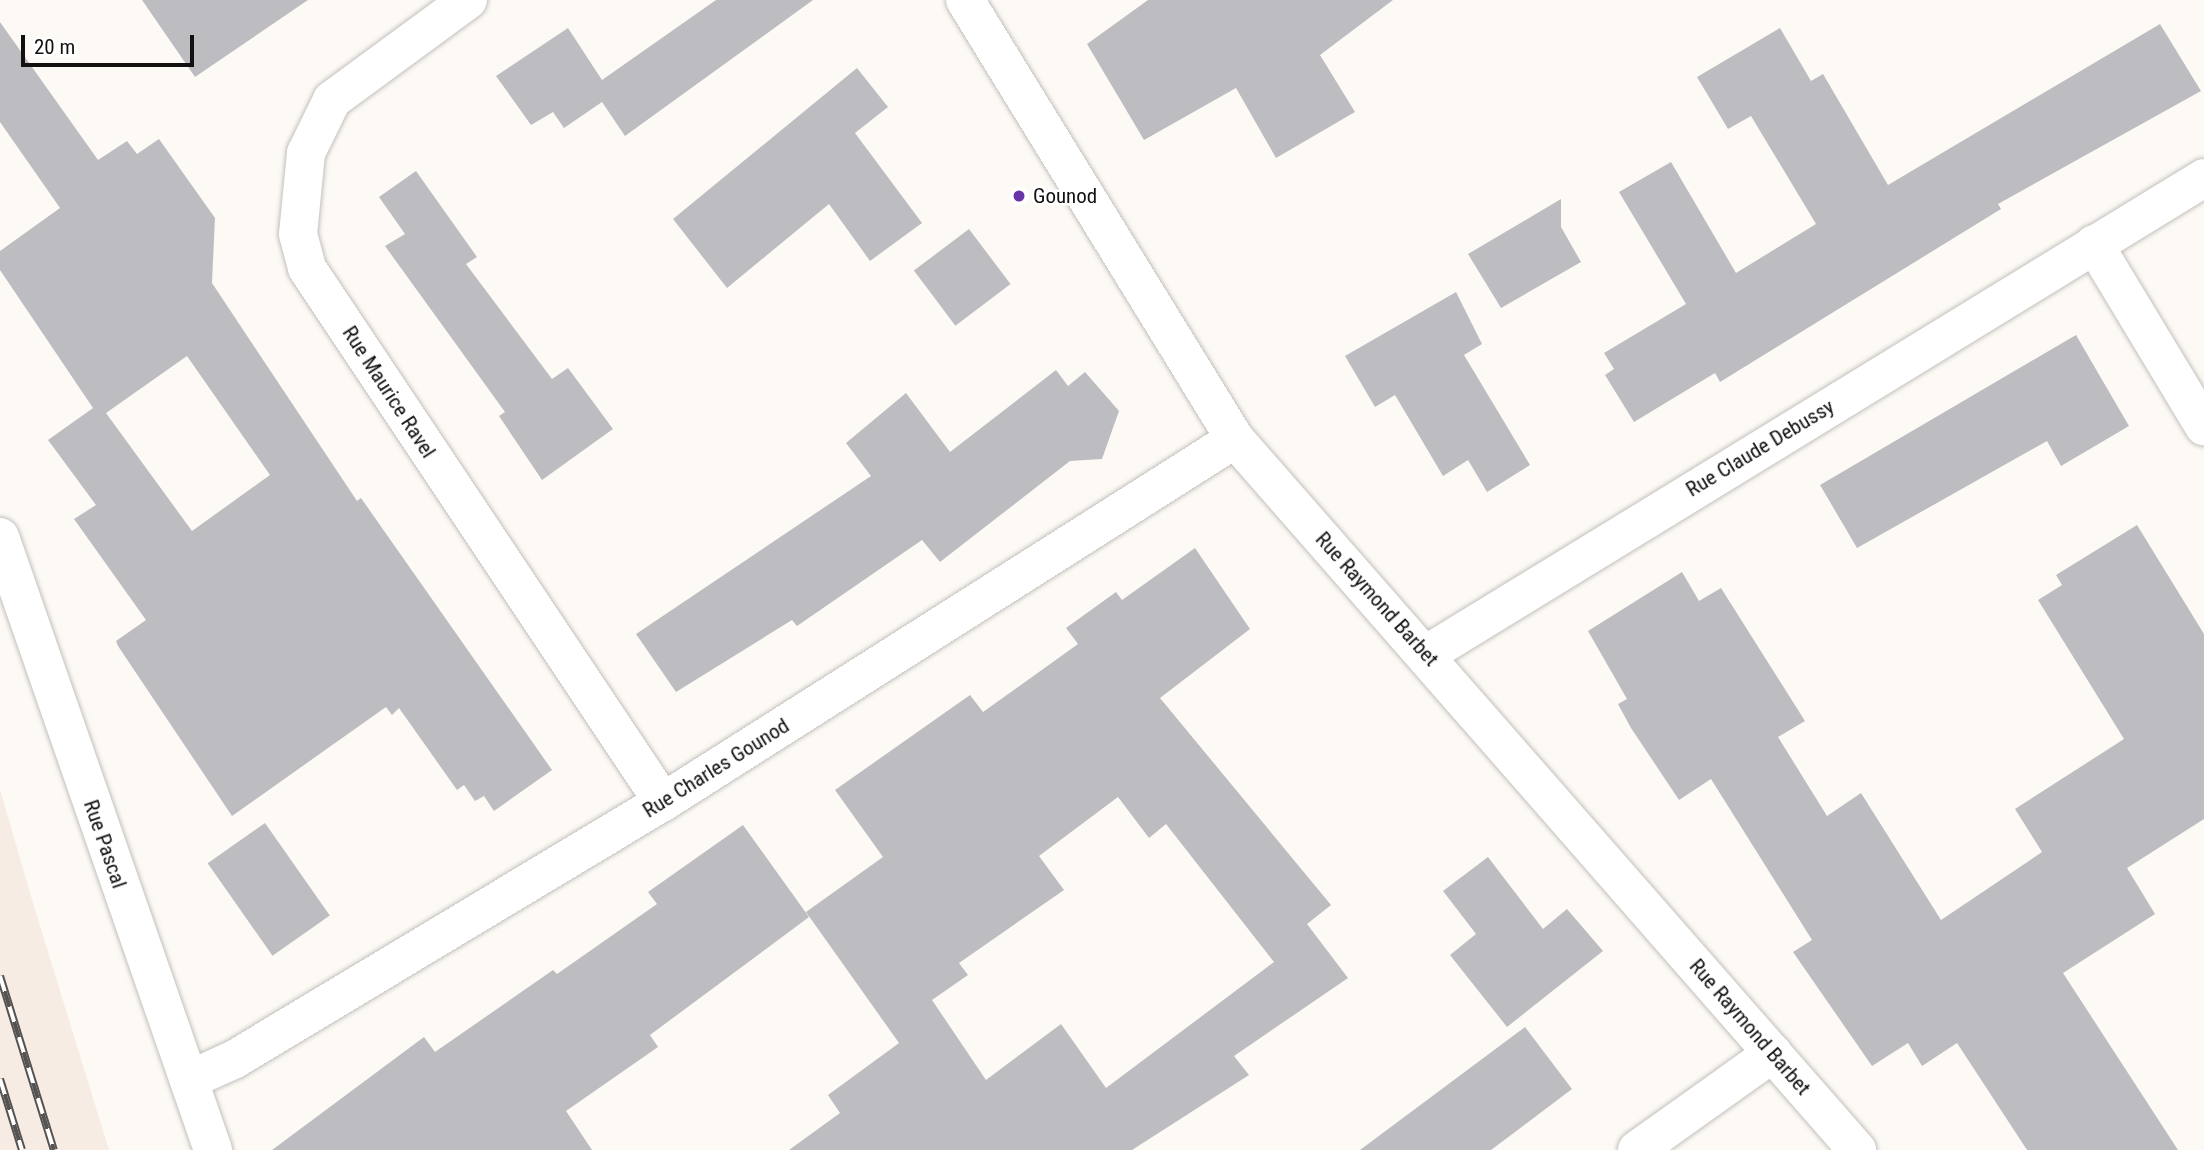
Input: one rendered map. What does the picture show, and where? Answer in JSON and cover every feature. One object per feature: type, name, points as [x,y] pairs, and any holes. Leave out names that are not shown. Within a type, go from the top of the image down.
[{"type":"street","name":"Rue Maurice Ravel","points":[[468,0],[332,100],[306,153],[298,234],[307,268],[663,802]]},
{"type":"street","name":"Rue Raymond Barbet","points":[[981,5],[1235,439],[1427,653],[1857,1150]]},
{"type":"street","name":"Rue Claude Debussy","points":[[1427,653],[2204,178]]},
{"type":"street","points":[[2094,244],[2204,426]]},
{"type":"street","name":"Rue Charles Gounod","points":[[189,1080],[235,1059],[663,802],[1235,439]]},
{"type":"street","name":"Rue Pascal","points":[[0,537],[214,1150]]},
{"type":"street","points":[[1637,1150],[1773,1053]]},
{"type":"shaded area","points":[[0,789],[33,903],[109,1150],[0,1150]]},
{"type":"building","points":[[142,0],[308,0],[195,77]]},
{"type":"building","points":[[716,0],[813,0],[625,136],[602,102],[564,128],[553,112],[531,125],[496,76],[568,28],[602,80]]},
{"type":"building","points":[[1148,0],[1393,0],[1320,55],[1355,112],[1276,158],[1236,88],[1144,140],[1087,44]]},
{"type":"building","points":[[0,22],[98,160],[127,141],[137,154],[159,139],[215,218],[212,283],[357,501],[361,498],[552,770],[494,811],[484,796],[475,801],[464,785],[457,790],[399,708],[392,715],[386,707],[232,816],[118,646],[116,641],[146,620],[74,519],[96,505],[48,440],[93,408],[0,270],[0,251],[60,208],[0,122]],"holes":[[[187,356],[270,475],[192,531],[106,413]]]},
{"type":"building","points":[[2160,24],[2201,91],[1998,204],[2001,209],[1720,382],[1715,373],[1634,422],[1605,375],[1614,369],[1604,353],[1686,304],[1619,192],[1671,162],[1736,273],[1816,224],[1751,116],[1728,129],[1697,77],[1780,28],[1811,81],[1823,74],[1888,185]]},
{"type":"building","points":[[857,68],[888,107],[855,133],[922,223],[870,261],[829,204],[727,288],[673,219]]},
{"type":"building","points":[[416,171],[477,257],[466,264],[552,379],[568,368],[613,429],[542,480],[499,416],[505,412],[385,246],[405,234],[379,197]]},
{"type":"building","points":[[1561,199],[1561,227],[1581,262],[1501,308],[1468,254]]},
{"type":"building","points":[[969,229],[1011,284],[955,326],[914,271]]},
{"type":"building","points":[[1456,292],[1482,344],[1464,355],[1530,465],[1487,492],[1468,460],[1443,476],[1395,395],[1375,407],[1345,356]]},
{"type":"building","points":[[2076,335],[2129,426],[2061,466],[2047,441],[1857,548],[1820,485]]},
{"type":"building","points":[[1056,370],[1068,386],[1085,372],[1119,411],[1102,459],[1070,461],[940,562],[922,540],[797,626],[792,620],[676,692],[636,634],[871,476],[846,443],[906,393],[950,452]]},
{"type":"building","points":[[2137,525],[2204,634],[2204,819],[2127,868],[2155,914],[2063,973],[2178,1150],[2027,1150],[1957,1043],[1922,1066],[1908,1043],[1872,1066],[1793,952],[1812,940],[1711,779],[1679,800],[1618,704],[1627,699],[1588,631],[1682,572],[1699,601],[1721,588],[1805,721],[1778,737],[1827,816],[1861,793],[1941,920],[2042,852],[2015,809],[2124,739],[2038,600],[2062,585],[2056,575]]},
{"type":"building","points":[[1195,548],[1250,629],[1160,698],[1331,905],[1307,924],[1348,978],[1234,1056],[1249,1075],[1132,1150],[789,1150],[840,1113],[828,1095],[899,1043],[806,912],[883,857],[835,790],[970,695],[983,712],[1078,644],[1066,628],[1116,592],[1122,600]],"holes":[[[1118,797],[1149,838],[1166,824],[1274,962],[1106,1088],[1061,1024],[986,1080],[932,1000],[968,975],[959,963],[1064,890],[1039,856]]]},
{"type":"building","points":[[265,823],[330,916],[272,956],[208,863]]},
{"type":"building","points":[[743,825],[809,917],[650,1035],[658,1047],[566,1111],[592,1150],[272,1150],[424,1037],[435,1052],[553,970],[557,974],[657,904],[648,892]]},
{"type":"building","points":[[1488,857],[1543,929],[1567,909],[1603,951],[1507,1027],[1450,955],[1476,934],[1443,891]]},
{"type":"building","points":[[1525,1027],[1572,1089],[1491,1150],[1360,1150]]},
{"type":"railway","points":[[0,976],[54,1150]]},
{"type":"railway","points":[[0,1079],[22,1150]]},
{"type":"place","name":"Gounod","points":[[1019,196]]}]
